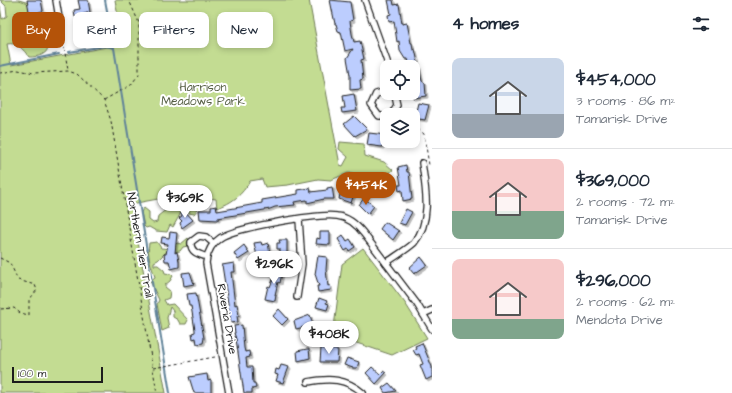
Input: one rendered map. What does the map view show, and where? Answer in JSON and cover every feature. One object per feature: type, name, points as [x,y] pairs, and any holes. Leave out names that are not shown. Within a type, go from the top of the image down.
[{"type":"street","points":[[56,0],[58,12]]},
{"type":"street","points":[[365,0],[386,60]]},
{"type":"street","points":[[380,93],[376,94],[371,106],[375,113],[380,116]]},
{"type":"street","points":[[386,263],[415,243],[423,233],[429,220],[429,206],[422,165]]},
{"type":"street","points":[[207,257],[194,252],[192,249],[191,242],[199,236],[206,237],[213,243],[228,232],[324,215],[346,218],[359,227],[424,314],[432,329]]},
{"type":"street","points":[[297,297],[302,264],[299,220]]},
{"type":"street","name":"Riveria Drive","points":[[213,243],[207,257],[207,271],[228,393]]},
{"type":"street","points":[[424,314],[432,310]]},
{"type":"street","points":[[308,382],[329,379],[338,380],[357,387],[363,393]]},
{"type":"path","points":[[104,100],[127,87],[135,81],[139,74],[139,23],[129,0]]},
{"type":"path","points":[[0,73],[18,70],[34,73],[68,71],[64,48]]},
{"type":"path","name":"Northern Tier Trail","points":[[68,71],[77,74],[104,100],[111,122],[157,393]]},
{"type":"path","points":[[420,131],[424,134],[430,165],[422,165]]},
{"type":"path","points":[[0,258],[10,263],[18,280],[36,285],[37,290],[29,300],[29,315],[20,313],[14,308],[0,309]]},
{"type":"path","points":[[153,368],[215,357]]},
{"type":"green space","name":"Harrison Meadows Park","points":[[0,0],[19,0],[29,3],[30,5],[28,12],[12,12],[12,44],[7,44],[11,65],[102,48],[131,48],[131,12],[117,12],[115,0],[309,0],[340,165],[343,166],[348,157],[339,149],[340,142],[364,144],[365,156],[384,162],[393,170],[385,176],[348,173],[331,180],[318,179],[288,185],[265,187],[262,179],[250,181],[236,198],[217,208],[216,199],[208,198],[205,190],[195,192],[198,200],[198,206],[194,214],[189,213],[189,193],[182,194],[177,200],[181,203],[182,211],[173,227],[170,225],[167,232],[156,231],[149,227],[146,228],[144,226],[141,212],[144,208],[149,212],[149,220],[153,223],[157,222],[158,216],[167,209],[165,200],[160,201],[158,199],[131,204],[166,393],[0,393],[0,6],[2,19],[7,16],[6,6]]},
{"type":"green space","name":"Harrison Meadows Park","points":[[21,48],[48,48],[45,53],[36,57],[29,57]]},
{"type":"green space","points":[[188,238],[190,242],[188,246],[183,247],[180,251],[165,253],[154,262],[154,265],[158,265],[164,270],[165,273],[173,276],[165,285],[165,287],[170,291],[169,298],[164,300],[167,305],[173,304],[188,320],[186,324],[180,324],[178,320],[173,317],[173,311],[170,307],[167,318],[169,328],[162,331],[157,304],[159,300],[150,281],[155,277],[149,256],[149,243],[157,242],[161,248],[171,249],[177,243],[181,244]]},
{"type":"green space","points":[[363,248],[405,303],[427,338],[392,355],[333,335],[342,264]]},
{"type":"building","points":[[27,0],[41,0],[43,11],[29,12]]},
{"type":"building","points":[[78,0],[88,0],[90,12],[74,12],[74,10],[80,9]]},
{"type":"building","points":[[330,0],[350,2],[353,20],[350,21],[352,34],[354,42],[360,41],[364,59],[361,60],[363,79],[360,80],[361,89],[350,90],[350,75],[347,58],[353,49],[345,51],[341,32],[338,31],[335,24]]},
{"type":"building","points":[[388,0],[393,0],[394,5],[399,4],[402,24],[407,23],[411,43],[413,50],[415,49],[417,60],[405,59],[400,51],[394,21],[389,22],[388,15],[391,14]]},
{"type":"building","points":[[420,72],[422,81],[425,83],[426,96],[420,97]]},
{"type":"building","points":[[354,94],[357,111],[342,113],[341,108],[345,108],[343,96]]},
{"type":"building","points":[[418,103],[429,105],[425,120],[420,119],[420,108],[417,108]]},
{"type":"building","points":[[354,116],[367,129],[355,136],[344,124]]},
{"type":"building","points":[[369,133],[380,134],[380,147],[367,145]]},
{"type":"building","points":[[406,165],[407,172],[409,172],[412,199],[403,201],[402,190],[399,191],[398,185],[401,185],[398,167]]},
{"type":"building","points":[[332,187],[334,199],[324,199],[307,203],[307,200],[294,202],[295,205],[275,207],[218,218],[218,220],[200,219],[199,210],[211,210],[211,207],[216,206],[217,211],[262,203],[262,200],[298,194],[298,190],[310,188],[311,192],[327,190],[327,188]]},
{"type":"building","points":[[341,190],[354,194],[351,203],[339,199]]},
{"type":"building","points":[[364,198],[374,206],[368,214],[359,205]]},
{"type":"building","points":[[406,209],[412,212],[405,225],[399,223]]},
{"type":"building","points":[[184,210],[193,220],[182,228],[180,223],[182,221],[179,218],[182,216],[180,212]]},
{"type":"building","points":[[385,222],[399,231],[393,240],[380,229]]},
{"type":"building","points":[[170,232],[177,233],[175,253],[177,252],[179,261],[179,267],[171,269],[169,261],[165,261],[164,254],[166,254],[168,244],[161,243],[162,237],[169,238]]},
{"type":"building","points":[[320,232],[330,232],[330,245],[316,244],[317,238],[320,239]]},
{"type":"building","points":[[343,235],[347,241],[350,239],[355,247],[349,251],[348,249],[345,251],[338,239]]},
{"type":"building","points":[[279,240],[287,240],[287,255],[280,255],[280,249],[277,249],[277,243],[280,243]]},
{"type":"building","points":[[261,242],[262,245],[268,243],[270,254],[257,256],[254,243]]},
{"type":"building","points":[[244,245],[249,253],[238,260],[234,253]]},
{"type":"building","points":[[318,256],[327,257],[326,270],[328,286],[330,285],[331,290],[318,292],[317,286],[319,286],[315,274]]},
{"type":"building","points":[[421,257],[427,265],[414,274],[409,268]]},
{"type":"building","points":[[234,263],[235,272],[231,272],[235,305],[237,304],[239,316],[237,316],[238,322],[231,323],[222,265]]},
{"type":"building","points":[[278,267],[283,268],[280,283],[278,282],[275,301],[265,299],[268,286],[270,287]]},
{"type":"building","points":[[190,272],[194,284],[184,286],[182,273]]},
{"type":"building","points":[[196,293],[204,338],[203,343],[197,344],[196,338],[193,339],[192,333],[195,332],[195,330],[191,306],[189,306],[187,294]]},
{"type":"building","points":[[319,298],[327,301],[326,303],[329,304],[327,310],[316,307]]},
{"type":"building","points":[[279,309],[288,319],[282,325],[273,316]]},
{"type":"building","points":[[310,315],[313,325],[296,329],[294,321]]},
{"type":"building","points":[[242,325],[245,352],[249,351],[250,357],[246,358],[247,367],[252,367],[253,383],[255,383],[256,388],[252,389],[252,393],[244,393],[234,333],[234,326]]},
{"type":"building","points":[[422,343],[432,367],[432,377],[426,380],[420,365],[423,364],[419,354],[416,355],[413,350],[416,348],[415,346]]},
{"type":"building","points":[[321,348],[338,350],[337,362],[320,362]]},
{"type":"building","points":[[309,349],[310,358],[298,361],[297,351]]},
{"type":"building","points":[[347,358],[359,362],[357,368],[344,365]]},
{"type":"building","points":[[281,365],[289,367],[283,383],[276,381],[278,375],[275,374],[276,369],[279,370]]},
{"type":"building","points":[[372,367],[380,374],[383,371],[386,373],[376,384],[366,373]]},
{"type":"building","points":[[207,374],[208,381],[211,380],[211,393],[194,393],[189,377]]},
{"type":"building","points":[[389,383],[396,391],[385,393],[382,388]]},
{"type":"waterway","points":[[105,0],[107,12]]},
{"type":"waterway","points":[[69,52],[105,46],[114,48],[170,393]]},
{"type":"waterway","points":[[0,66],[59,54]]}]
